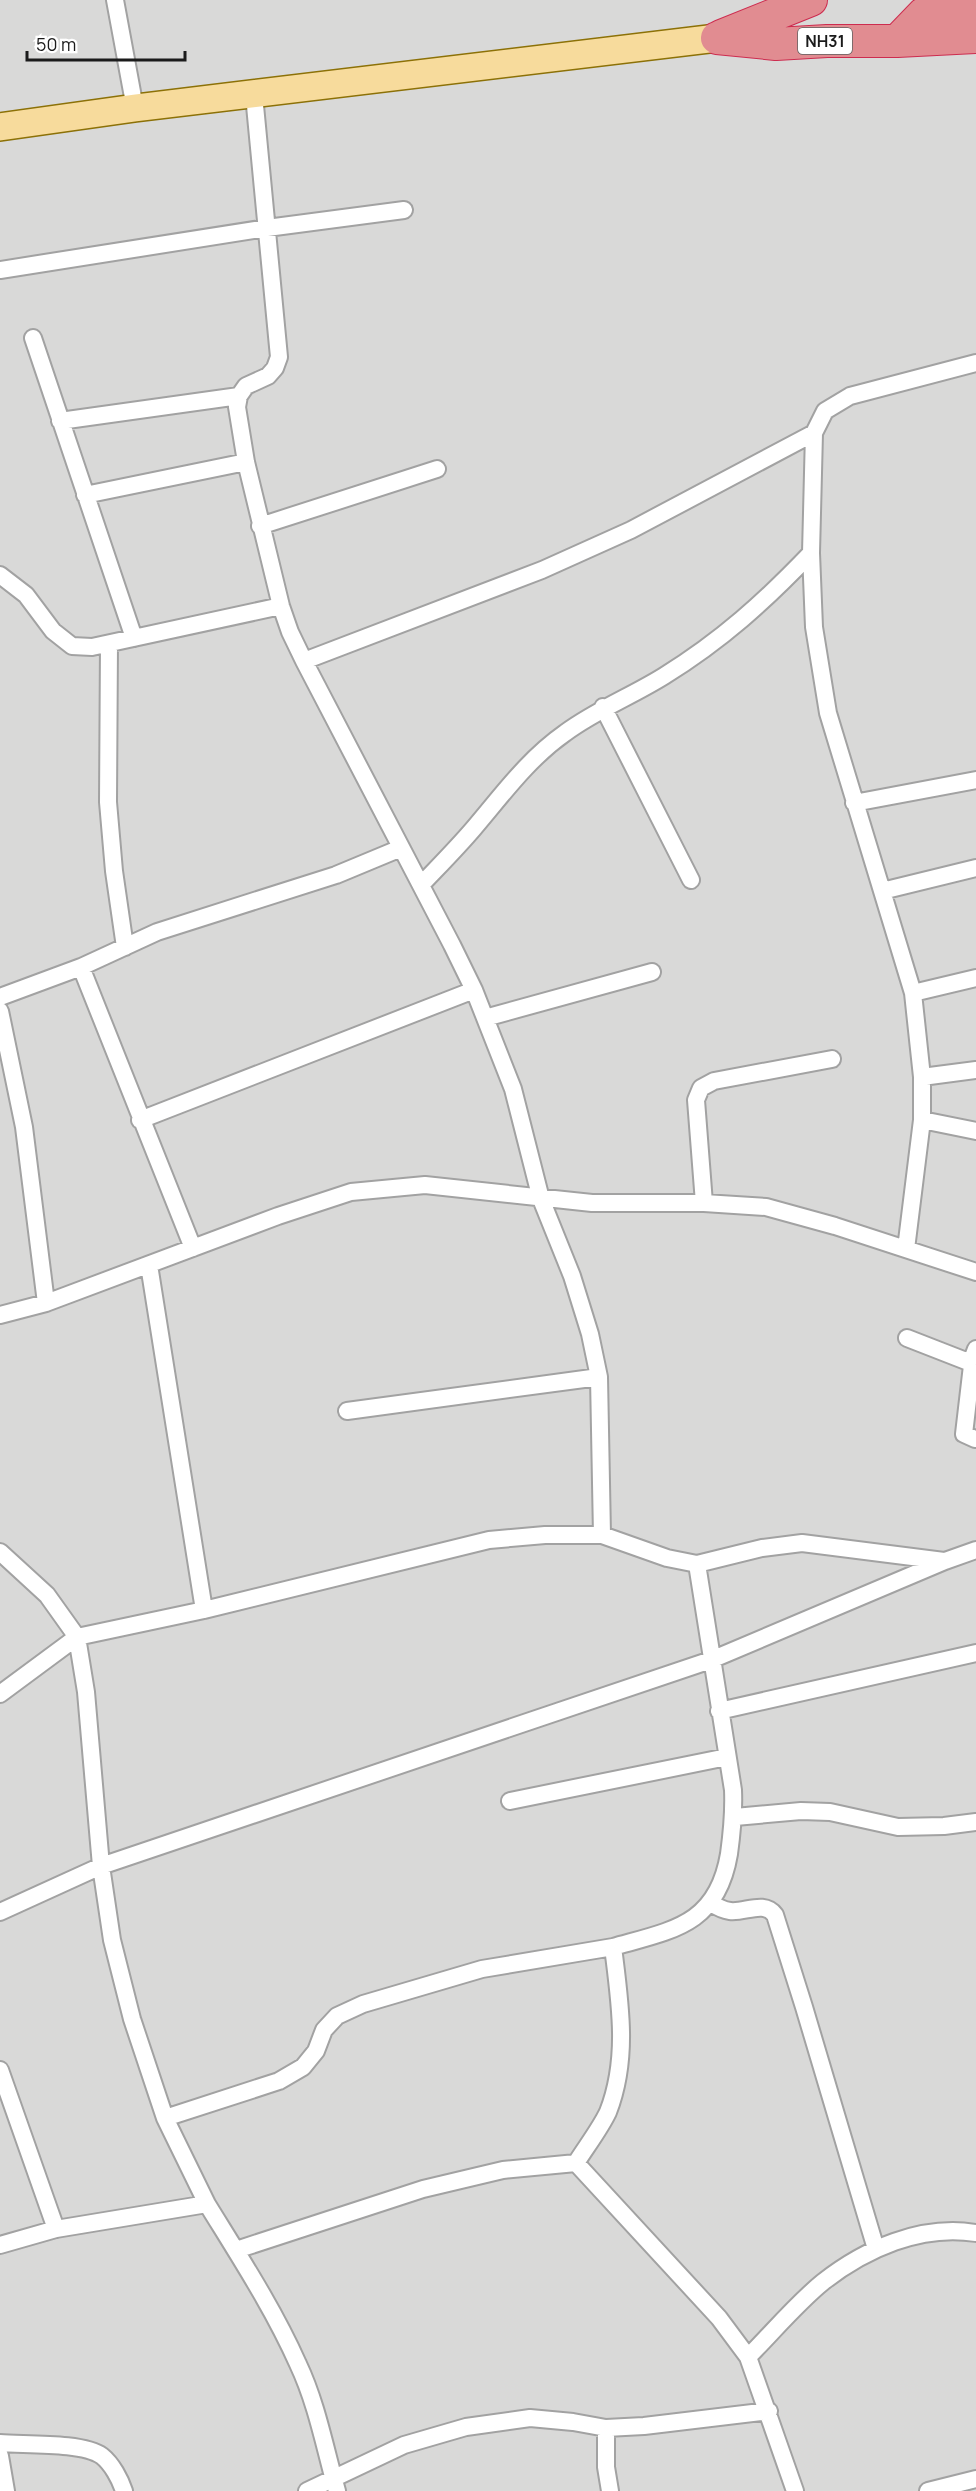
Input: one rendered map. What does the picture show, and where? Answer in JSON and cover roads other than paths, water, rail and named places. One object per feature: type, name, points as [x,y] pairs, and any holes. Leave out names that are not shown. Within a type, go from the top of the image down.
[{"type":"highway","name":"NH31","points":[[717,38],[811,0]]},
{"type":"highway","name":"NH31","points":[[827,0],[823,6],[821,23],[827,41]]},
{"type":"highway","points":[[897,41],[920,7],[976,11]]},
{"type":"highway","points":[[897,41],[976,37]]},
{"type":"highway","name":"NH31","points":[[717,38],[776,44],[897,41]]},
{"type":"main road","points":[[0,127],[135,108],[717,38]]},
{"type":"street","points":[[115,0],[135,108]]},
{"type":"street","points":[[254,95],[279,357],[276,368],[268,376],[246,386],[239,396],[237,407],[260,526],[290,632],[474,990],[513,1089],[541,1199],[572,1276],[590,1334],[599,1377],[602,1535]]},
{"type":"street","points":[[0,270],[267,228],[404,210]]},
{"type":"street","points":[[33,338],[134,638]]},
{"type":"street","points":[[906,1249],[922,1120],[922,1077],[913,993],[828,713],[814,627],[811,553],[814,433],[825,411],[850,396],[976,363]]},
{"type":"street","points":[[60,421],[239,396]]},
{"type":"street","points":[[304,661],[542,570],[611,539],[814,433]]},
{"type":"street","points":[[85,495],[246,462]]},
{"type":"street","points":[[260,526],[437,469]]},
{"type":"street","points":[[421,885],[473,829],[530,761],[565,733],[603,708],[662,677],[712,645],[767,599],[811,553]]},
{"type":"street","points":[[0,575],[26,595],[53,631],[72,645],[92,647],[109,644],[281,606]]},
{"type":"street","points":[[109,644],[108,802],[114,871],[126,947]]},
{"type":"street","points":[[603,708],[691,880]]},
{"type":"street","points":[[854,803],[976,780]]},
{"type":"street","points":[[0,997],[81,967],[158,932],[336,876],[401,848]]},
{"type":"street","points":[[882,891],[976,868]]},
{"type":"street","points":[[81,967],[140,1120],[193,1248]]},
{"type":"street","points":[[485,1018],[652,972]]},
{"type":"street","points":[[913,993],[976,978]]},
{"type":"street","points":[[140,1120],[474,990]]},
{"type":"street","points":[[0,1011],[24,1127],[45,1303]]},
{"type":"street","points":[[704,1203],[696,1101],[701,1088],[714,1081],[832,1059]]},
{"type":"street","points":[[922,1077],[976,1070]]},
{"type":"street","points":[[922,1120],[976,1131]]},
{"type":"street","points":[[0,1315],[45,1303],[351,1192],[425,1185],[592,1203],[704,1203],[766,1208],[976,1272]]},
{"type":"street","points":[[149,1265],[204,1610]]},
{"type":"street","points":[[907,1338],[966,1361],[975,1353]]},
{"type":"street","points":[[975,1353],[964,1434],[975,1439]]},
{"type":"street","points":[[347,1411],[599,1377]]},
{"type":"street","points":[[0,1694],[77,1637],[204,1610],[489,1540],[545,1535],[602,1535],[667,1558],[697,1564],[762,1548],[802,1544],[945,1561]]},
{"type":"street","points":[[0,1912],[101,1866],[711,1660],[976,1550]]},
{"type":"street","points":[[0,1552],[47,1595],[77,1637],[86,1692],[101,1866],[112,1940],[132,2019],[165,2118],[207,2204],[268,2304],[299,2365],[322,2433],[336,2486]]},
{"type":"street","points":[[165,2118],[279,2081],[303,2067],[316,2051],[324,2030],[337,2016],[363,2004],[482,1969],[613,1947],[663,1933],[689,1921],[711,1904],[725,1877],[735,1817],[728,1757],[697,1564]]},
{"type":"street","points":[[719,1711],[976,1653]]},
{"type":"street","points":[[510,1801],[728,1757]]},
{"type":"street","points":[[735,1817],[801,1811],[830,1812],[898,1827],[944,1826],[976,1822]]},
{"type":"street","points":[[711,1904],[731,1911],[763,1907],[770,1909],[775,1915],[876,2249]]},
{"type":"street","points":[[576,2163],[607,2113],[621,2062],[621,2012],[613,1947]]},
{"type":"street","points":[[0,2070],[56,2229]]},
{"type":"street","points":[[236,2250],[423,2189],[503,2170],[576,2163]]},
{"type":"street","points":[[576,2163],[719,2318],[748,2357],[769,2411],[795,2491]]},
{"type":"street","points":[[0,2245],[56,2229],[207,2204]]},
{"type":"street","points":[[748,2357],[822,2283],[876,2249],[921,2234],[976,2233]]},
{"type":"street","points":[[307,2491],[336,2486],[404,2445],[466,2427],[530,2418],[606,2428],[644,2426],[769,2411]]},
{"type":"street","points":[[606,2428],[606,2467],[610,2491]]},
{"type":"street","points":[[0,2443],[83,2448],[101,2455],[111,2466],[124,2491]]},
{"type":"street","points":[[0,2456],[6,2491]]},
{"type":"street","points":[[928,2491],[976,2479]]}]
